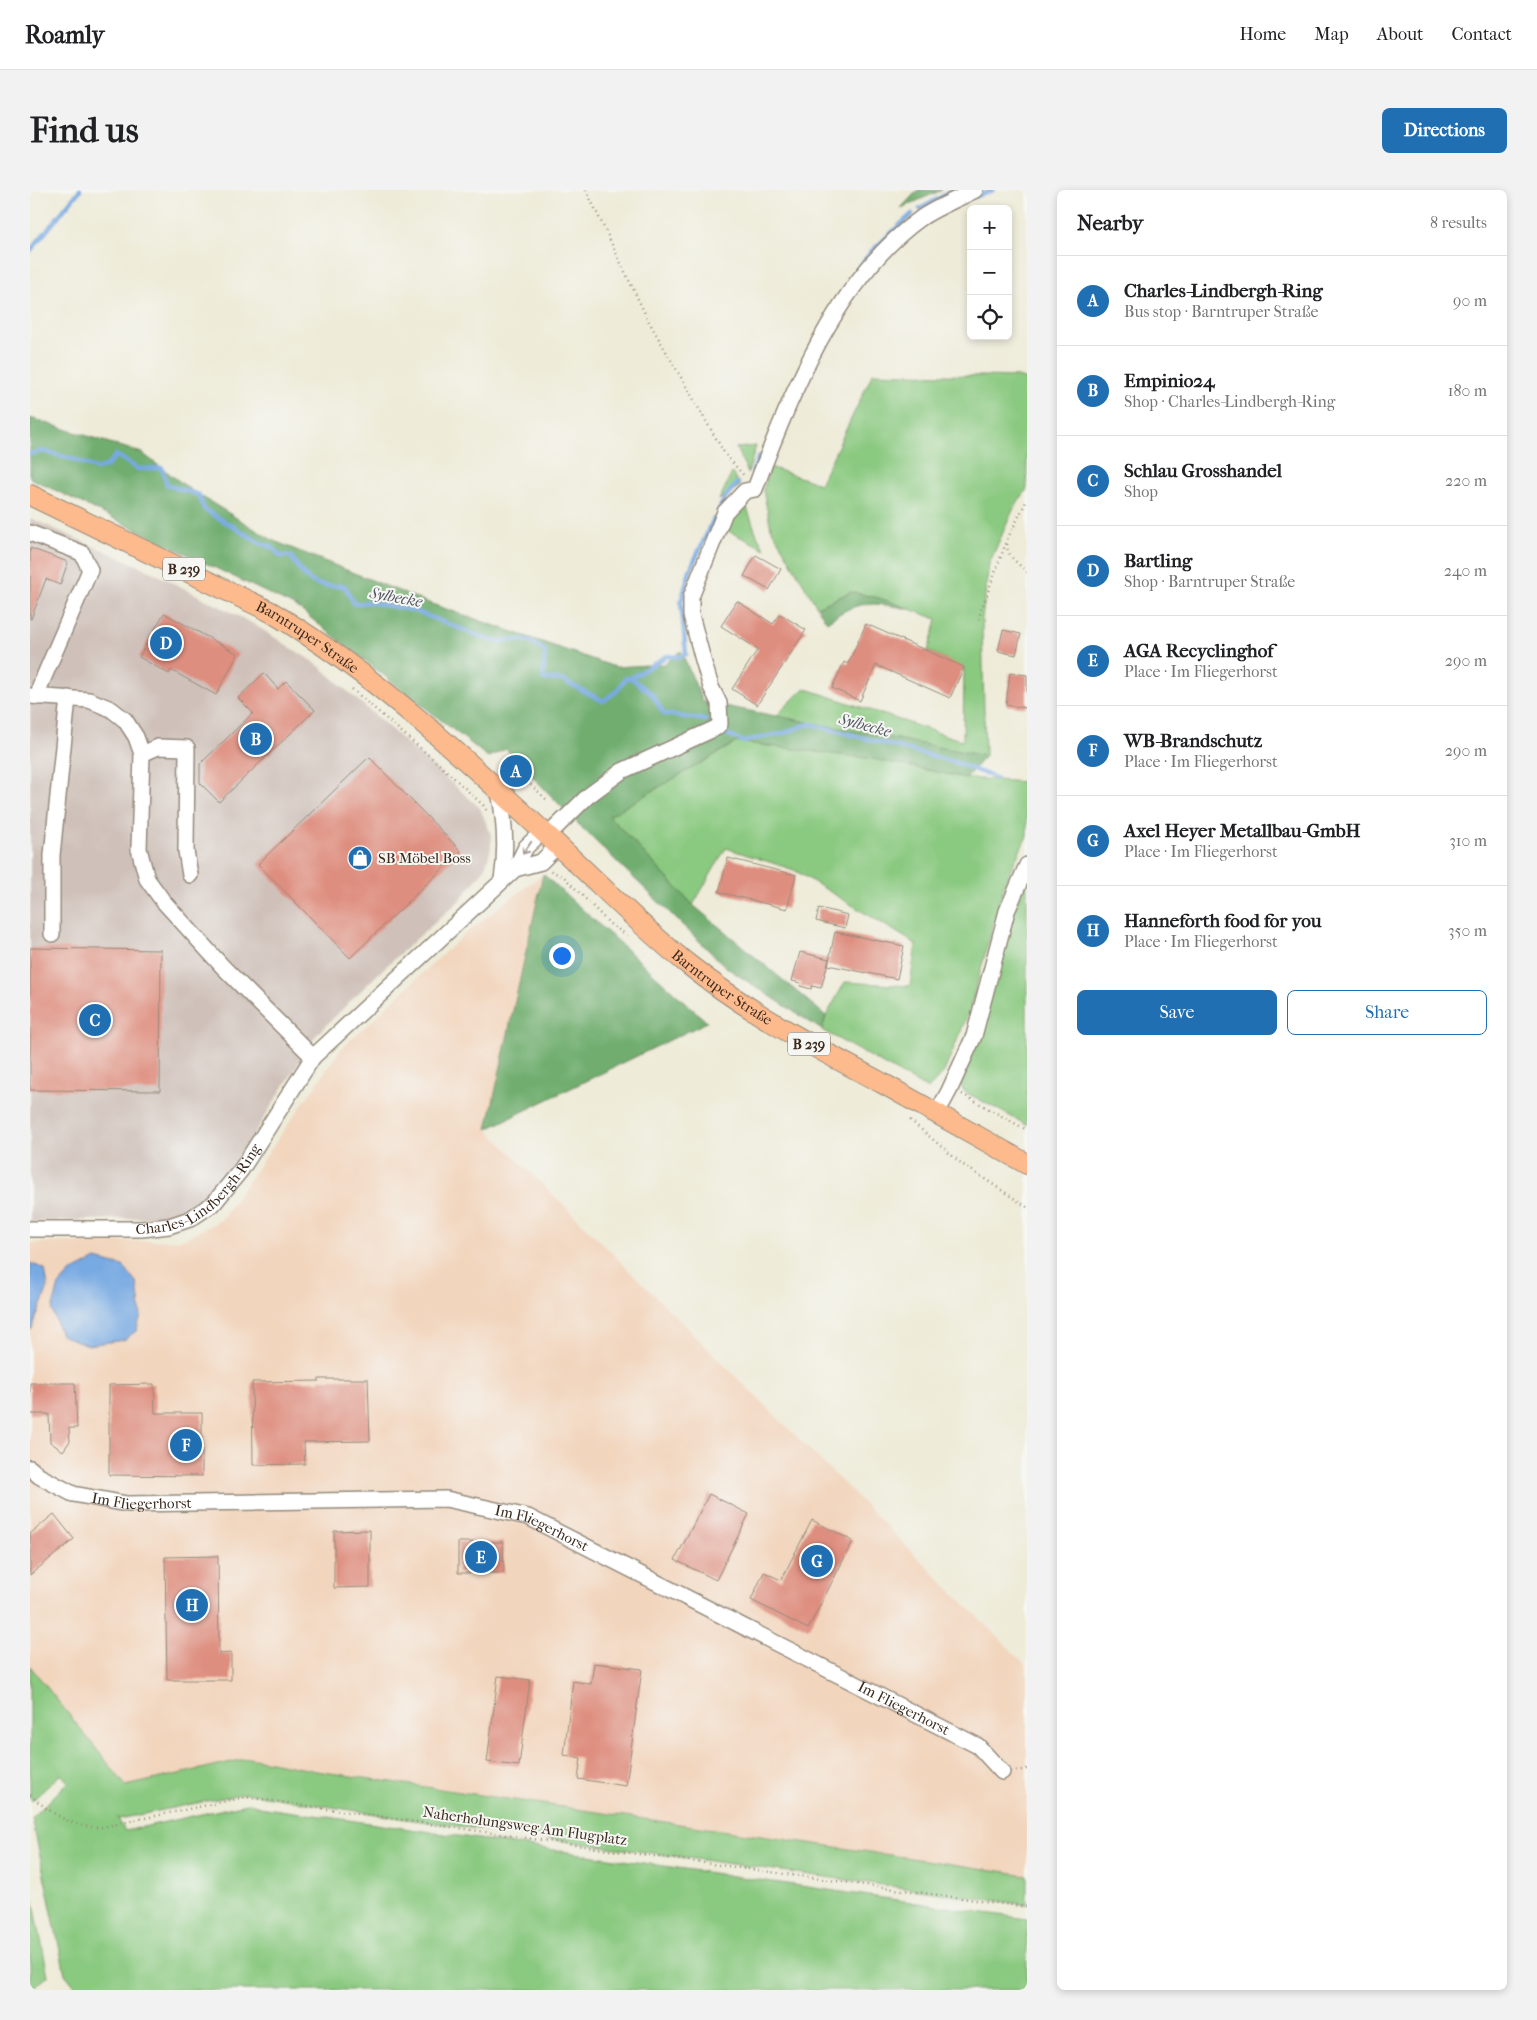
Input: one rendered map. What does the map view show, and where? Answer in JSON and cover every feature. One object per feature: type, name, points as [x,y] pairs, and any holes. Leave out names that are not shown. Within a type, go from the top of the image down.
[{"type":"main road","name":"Barntruper Straße","points":[[30,495],[271,612],[301,630],[396,701],[499,790],[607,892],[689,965],[734,998],[810,1045],[1027,1164]]},
{"type":"street","points":[[549,837],[588,796],[622,771],[716,728],[720,724],[719,702],[711,687],[703,660],[692,615],[691,597],[725,512],[744,491],[755,489],[780,421],[804,368],[841,305],[872,265],[900,235],[922,217],[975,190]]},
{"type":"street","points":[[30,534],[82,553],[90,570],[35,696],[89,700],[111,708],[125,720],[136,737],[142,754],[139,849],[147,879],[163,901],[223,967],[313,1057]]},
{"type":"street","points":[[52,934],[52,855],[68,698]]},
{"type":"street","points":[[142,754],[158,747],[187,748],[186,851],[190,875]]},
{"type":"street","points":[[499,790],[506,834],[506,856],[502,880]]},
{"type":"street","name":"Charles-Lindbergh-Ring","points":[[515,869],[541,862],[549,837]]},
{"type":"street","name":"Charles-Lindbergh-Ring","points":[[30,1229],[152,1228],[170,1226],[190,1219],[202,1212],[224,1193],[241,1170],[313,1057],[515,869],[526,847],[549,837]]},
{"type":"street","points":[[937,1113],[949,1092],[974,1036],[1007,911],[1027,865]]},
{"type":"street","name":"Im Fliegerhorst","points":[[30,1468],[39,1476],[73,1494],[127,1504],[446,1499],[528,1518],[978,1746],[1002,1772]]},
{"type":"path","points":[[586,190],[648,320],[686,389],[725,454],[755,489]]},
{"type":"path","points":[[978,619],[1007,540],[1027,500]]},
{"type":"path","points":[[1007,540],[1007,550],[1010,556],[1027,572]]},
{"type":"path","points":[[346,683],[364,701],[441,766],[483,805],[487,812]]},
{"type":"path","points":[[516,771],[548,802]]},
{"type":"path","points":[[949,1092],[956,1090],[1027,1130]]},
{"type":"path","points":[[935,1141],[962,1164],[1027,1207]]},
{"type":"path","name":"Naherholungsweg Am Flugplatz","points":[[30,1795],[54,1813],[83,1827],[102,1827],[246,1797],[609,1850],[1027,1907]]},
{"type":"shaded area","points":[[30,518],[146,569],[252,623],[318,665],[480,808],[492,837],[490,852],[484,870],[459,901],[384,968],[317,1034],[235,1164],[215,1189],[184,1212],[169,1217],[30,1222]]},
{"type":"shaded area","points":[[543,874],[487,1129],[1027,1666],[1027,1875],[317,1770],[249,1758],[126,1786],[30,1666],[30,1243],[181,1240],[221,1220],[341,1049],[466,933]]},
{"type":"green space","points":[[918,190],[942,190],[901,208]]},
{"type":"green space","points":[[873,373],[1018,377],[1027,380],[1027,489],[1013,510],[989,564],[982,619],[985,756],[776,716],[804,688],[963,741],[964,668],[928,651],[937,619],[879,598],[851,592],[817,607],[771,528],[763,490],[770,467],[820,484]]},
{"type":"green space","points":[[30,418],[142,453],[191,490],[274,541],[429,603],[615,667],[664,664],[681,651],[703,702],[985,756],[966,778],[873,759],[737,742],[609,816],[693,905],[826,1016],[822,1030],[727,968],[583,829],[506,749],[488,757],[298,608],[30,478]]},
{"type":"green space","points":[[756,446],[748,473],[736,448]]},
{"type":"green space","points":[[732,473],[740,486],[719,500]]},
{"type":"green space","points":[[744,500],[757,535],[765,549],[722,528],[729,513]]},
{"type":"green space","points":[[851,592],[879,598],[910,609],[867,604],[849,609],[827,622],[817,607]]},
{"type":"green space","points":[[737,742],[873,759],[966,778],[1027,782],[1027,836],[1005,882],[970,1009],[944,1072],[928,1089],[822,1030],[826,1016],[845,982],[910,986],[916,944],[794,870],[726,848],[693,905],[609,816]]},
{"type":"green space","points":[[543,874],[707,1022],[487,1129]]},
{"type":"green space","points":[[1027,876],[1027,1125],[965,1092],[959,1083],[1004,937]]},
{"type":"green space","points":[[30,1666],[126,1786],[249,1758],[317,1771],[1027,1875],[1027,1905],[406,1819],[246,1793],[119,1819],[117,1817],[125,1831],[251,1803],[259,1807],[1027,1919],[1027,1990],[78,1990],[65,1974],[32,1818],[68,1782],[61,1774],[32,1801],[30,1799]]},
{"type":"green space","points":[[30,1883],[48,1976],[32,1990],[30,1990]]},
{"type":"water","points":[[96,1259],[123,1266],[137,1283],[141,1316],[136,1331],[124,1340],[88,1345],[61,1335],[52,1310],[59,1285],[71,1272]]},
{"type":"water","points":[[30,1263],[45,1269],[48,1287],[30,1330]]},
{"type":"building","points":[[30,548],[68,562],[60,585],[46,579],[31,619],[30,619]]},
{"type":"building","points":[[756,555],[781,569],[769,590],[744,576]]},
{"type":"building","points":[[737,601],[773,624],[780,614],[806,630],[757,705],[732,689],[758,649],[721,626]]},
{"type":"building","points":[[164,613],[238,654],[216,695],[171,670],[169,674],[139,657]]},
{"type":"building","points":[[866,624],[964,667],[950,698],[876,665],[860,701],[832,688],[844,662],[848,664]]},
{"type":"building","points":[[1003,630],[1021,634],[1016,655],[998,651]]},
{"type":"building","points":[[264,673],[278,689],[286,681],[315,710],[219,802],[200,783],[200,764],[253,713],[238,698]]},
{"type":"building","points":[[1010,673],[1027,675],[1027,708],[1006,705]]},
{"type":"building","name":"SB Möbel Boss","points":[[369,757],[461,851],[350,958],[258,864]]},
{"type":"building","points":[[728,858],[796,875],[787,909],[719,892]]},
{"type":"building","points":[[819,908],[848,915],[845,928],[816,921]]},
{"type":"building","points":[[835,932],[904,946],[897,979],[828,965]]},
{"type":"building","points":[[30,948],[161,950],[160,1091],[30,1090]]},
{"type":"building","points":[[800,952],[829,959],[821,988],[812,986],[811,989],[800,986],[801,983],[792,981]]},
{"type":"building","points":[[319,1379],[368,1379],[370,1441],[304,1442],[305,1464],[253,1465],[252,1382],[319,1381]]},
{"type":"building","points":[[30,1383],[75,1383],[77,1428],[69,1428],[70,1441],[63,1451],[50,1442],[49,1414],[30,1414]]},
{"type":"building","points":[[154,1384],[155,1413],[202,1413],[202,1476],[109,1475],[109,1385]]},
{"type":"building","points":[[709,1494],[749,1514],[716,1580],[675,1560]]},
{"type":"building","points":[[54,1514],[74,1539],[30,1575],[30,1534]]},
{"type":"building","points":[[812,1520],[853,1541],[808,1629],[751,1600],[764,1572],[781,1580]]},
{"type":"building","points":[[370,1530],[370,1587],[334,1588],[334,1531]]},
{"type":"building","points":[[458,1542],[503,1542],[504,1573],[458,1573]]},
{"type":"building","points":[[218,1556],[219,1654],[231,1653],[231,1680],[167,1680],[165,1557]]},
{"type":"building","points":[[594,1663],[642,1669],[626,1786],[578,1779],[581,1758],[564,1755],[573,1681],[591,1684]]},
{"type":"building","points":[[498,1676],[530,1680],[519,1766],[487,1762]]},
{"type":"waterway","points":[[30,251],[80,190]]},
{"type":"waterway","points":[[920,209],[954,190]]},
{"type":"waterway","points":[[975,197],[993,190]]},
{"type":"waterway","points":[[857,270],[870,253],[912,214]]},
{"type":"waterway","name":"Sylbecke","points":[[30,454],[43,451],[76,460],[97,469],[107,466],[116,455],[138,469],[162,468],[167,485],[199,495],[204,509],[260,543],[272,547],[280,556],[291,556],[302,573],[312,582],[345,586],[354,604],[369,602],[415,611],[492,641],[527,640],[545,651],[543,679],[562,680],[603,701],[616,692],[626,678],[631,678],[652,694],[664,714],[706,720]]},
{"type":"waterway","points":[[753,471],[759,456]]},
{"type":"waterway","points":[[719,510],[726,496],[738,483]]},
{"type":"waterway","points":[[631,678],[667,656],[680,657],[686,654],[681,602],[690,570],[714,519]]},
{"type":"waterway","name":"Sylbecke","points":[[727,734],[744,742],[784,733],[811,724],[954,762],[996,778]]},
{"type":"place","name":"Bartling","points":[[166,643]]},
{"type":"place","name":"Empinio24","points":[[256,739]]},
{"type":"place","name":"Charles-Lindbergh-Ring","points":[[516,771]]},
{"type":"place","name":"SB Möbel Boss","points":[[360,858]]},
{"type":"place","name":"Schlau Grosshandel","points":[[95,1020]]},
{"type":"place","name":"WB-Brandschutz","points":[[186,1445]]},
{"type":"place","name":"AGA Recyclinghof","points":[[481,1557]]},
{"type":"place","name":"Axel Heyer Metallbau-GmbH","points":[[817,1561]]},
{"type":"place","name":"Hanneforth food for you","points":[[192,1605]]}]
